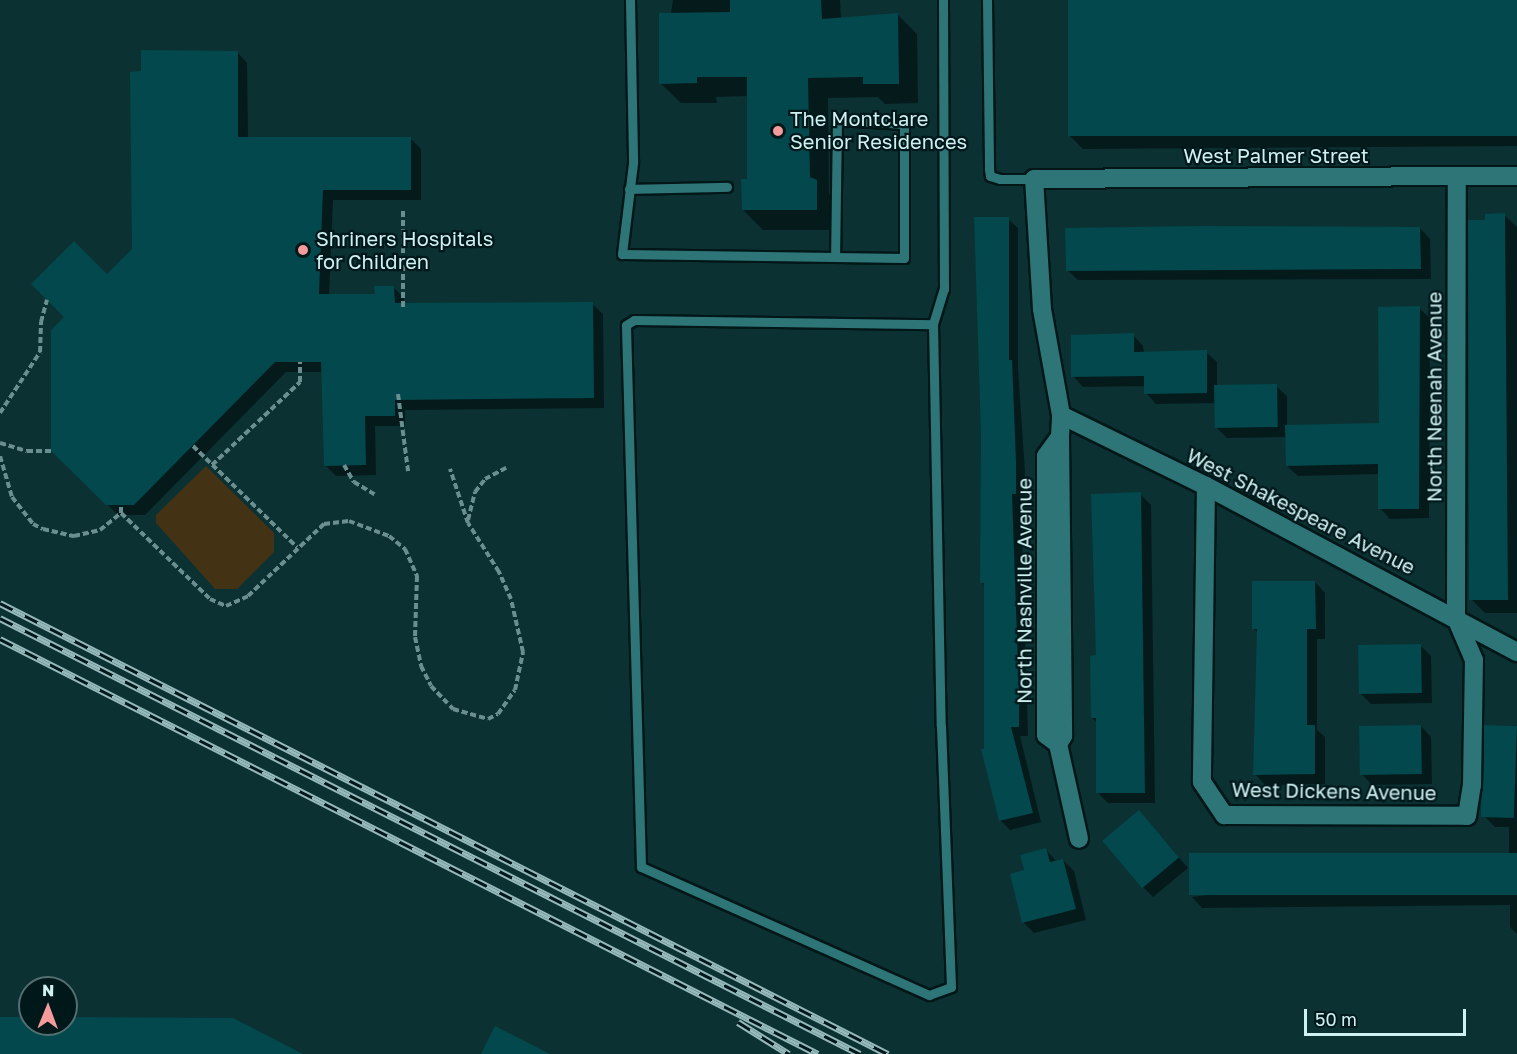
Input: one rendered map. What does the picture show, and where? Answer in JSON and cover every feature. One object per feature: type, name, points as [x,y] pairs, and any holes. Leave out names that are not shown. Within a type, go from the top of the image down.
[{"type":"street","name":"West Palmer Street","points":[[1034,179],[1517,176]]},
{"type":"street","name":"North Neenah Avenue","points":[[1456,618],[1457,177]]},
{"type":"street","name":"North Nashville Avenue","points":[[1034,179],[1042,309],[1061,415],[1063,736],[1058,744],[1079,839]]},
{"type":"street","name":"West Shakespeare Avenue","points":[[1061,415],[1206,486],[1517,652]]},
{"type":"street","name":"West Dickens Avenue","points":[[1206,486],[1202,782],[1224,815],[1467,816],[1472,785],[1474,660],[1456,618]]},
{"type":"lane","points":[[630,0],[633,163],[621,254],[904,258],[904,124],[837,120],[835,257]]},
{"type":"lane","points":[[933,324],[634,320],[626,325],[641,867],[929,995],[951,987],[941,726],[933,324],[944,289],[943,0]]},
{"type":"lane","points":[[987,0],[989,169],[995,178],[1034,179]]},
{"type":"lane","points":[[629,189],[727,187]]},
{"type":"path","points":[[403,211],[404,308]]},
{"type":"path","points":[[0,413],[40,352],[41,322],[47,300]]},
{"type":"path","points":[[212,465],[300,382],[300,362]]},
{"type":"path","points":[[399,394],[408,471]]},
{"type":"path","points":[[0,443],[27,451],[51,451]]},
{"type":"path","points":[[193,446],[297,547]]},
{"type":"path","points":[[0,456],[12,497],[33,524],[43,529],[74,536],[89,533],[110,524],[121,513],[121,505]]},
{"type":"path","points":[[344,465],[354,482],[376,495]]},
{"type":"path","points":[[468,523],[475,492],[485,479],[506,468]]},
{"type":"path","points":[[121,513],[219,605],[237,603],[248,596],[297,547],[324,524],[349,520],[389,536],[405,549],[417,576],[415,637],[426,676],[453,709],[488,719],[498,714],[515,690],[523,652],[511,599],[500,572],[468,523],[450,469]]},
{"type":"shaded area","points":[[206,466],[274,533],[274,552],[237,589],[215,589],[156,523],[156,515]]},
{"type":"building","name":"The Montclare Senior Residences","points":[[730,0],[821,0],[822,19],[898,13],[899,84],[863,84],[863,77],[808,78],[810,177],[817,180],[817,210],[742,210],[741,179],[747,179],[747,77],[697,77],[697,83],[659,84],[659,13],[730,12]]},
{"type":"building","points":[[1068,0],[1517,0],[1517,136],[1068,136]]},
{"type":"building","points":[[141,50],[238,51],[238,137],[411,137],[411,190],[323,190],[319,294],[375,294],[374,286],[394,286],[395,303],[593,302],[594,398],[395,400],[395,416],[365,416],[366,465],[324,466],[321,362],[275,362],[134,505],[106,505],[51,451],[51,330],[64,317],[31,284],[74,241],[107,274],[132,249],[130,72],[141,71]]},
{"type":"building","points":[[1505,213],[1508,600],[1469,600],[1468,220],[1485,220],[1485,214]]},
{"type":"building","points":[[974,217],[1009,217],[1009,360],[1012,360],[1016,461],[1016,494],[1012,494],[1019,693],[1019,727],[1011,727],[1033,813],[999,821],[981,749],[984,749],[984,583],[980,583],[981,434]]},
{"type":"building","points":[[1420,227],[1421,269],[1066,271],[1065,228]]},
{"type":"building","points":[[1420,306],[1419,509],[1378,509],[1378,464],[1286,466],[1285,425],[1379,423],[1378,307]]},
{"type":"building","points":[[1134,333],[1134,352],[1207,350],[1207,393],[1144,394],[1144,376],[1071,377],[1071,335]]},
{"type":"building","points":[[1277,384],[1278,427],[1215,428],[1214,385]]},
{"type":"building","points":[[1141,492],[1145,793],[1096,793],[1096,718],[1091,718],[1090,656],[1096,655],[1091,494]]},
{"type":"building","points":[[1252,581],[1315,581],[1316,629],[1307,629],[1307,725],[1315,725],[1315,774],[1253,775],[1257,629],[1252,629]]},
{"type":"building","points":[[1421,644],[1422,693],[1359,694],[1358,645]]},
{"type":"building","points":[[1421,725],[1422,774],[1360,775],[1359,726]]},
{"type":"building","points":[[1484,725],[1517,726],[1514,818],[1481,817]]},
{"type":"building","points":[[1139,810],[1179,857],[1142,888],[1102,841]]},
{"type":"building","points":[[1046,848],[1050,862],[1063,859],[1076,909],[1022,923],[1010,874],[1024,870],[1020,855]]},
{"type":"building","points":[[1189,853],[1517,853],[1517,895],[1189,895]]},
{"type":"building","points":[[0,1017],[18,1017],[18,1036],[78,1036],[78,1017],[233,1018],[303,1054],[0,1054]]},
{"type":"building","points":[[495,1026],[550,1054],[481,1054]]},
{"type":"railway","points":[[0,603],[888,1054]]},
{"type":"railway","points":[[0,618],[860,1054]]},
{"type":"railway","points":[[0,639],[818,1054]]},
{"type":"railway","points":[[738,1022],[789,1054]]},
{"type":"place","name":"The Montclare Senior Residences","points":[[778,131]]},
{"type":"place","name":"Shriners Hospitals for Children","points":[[303,250]]}]
